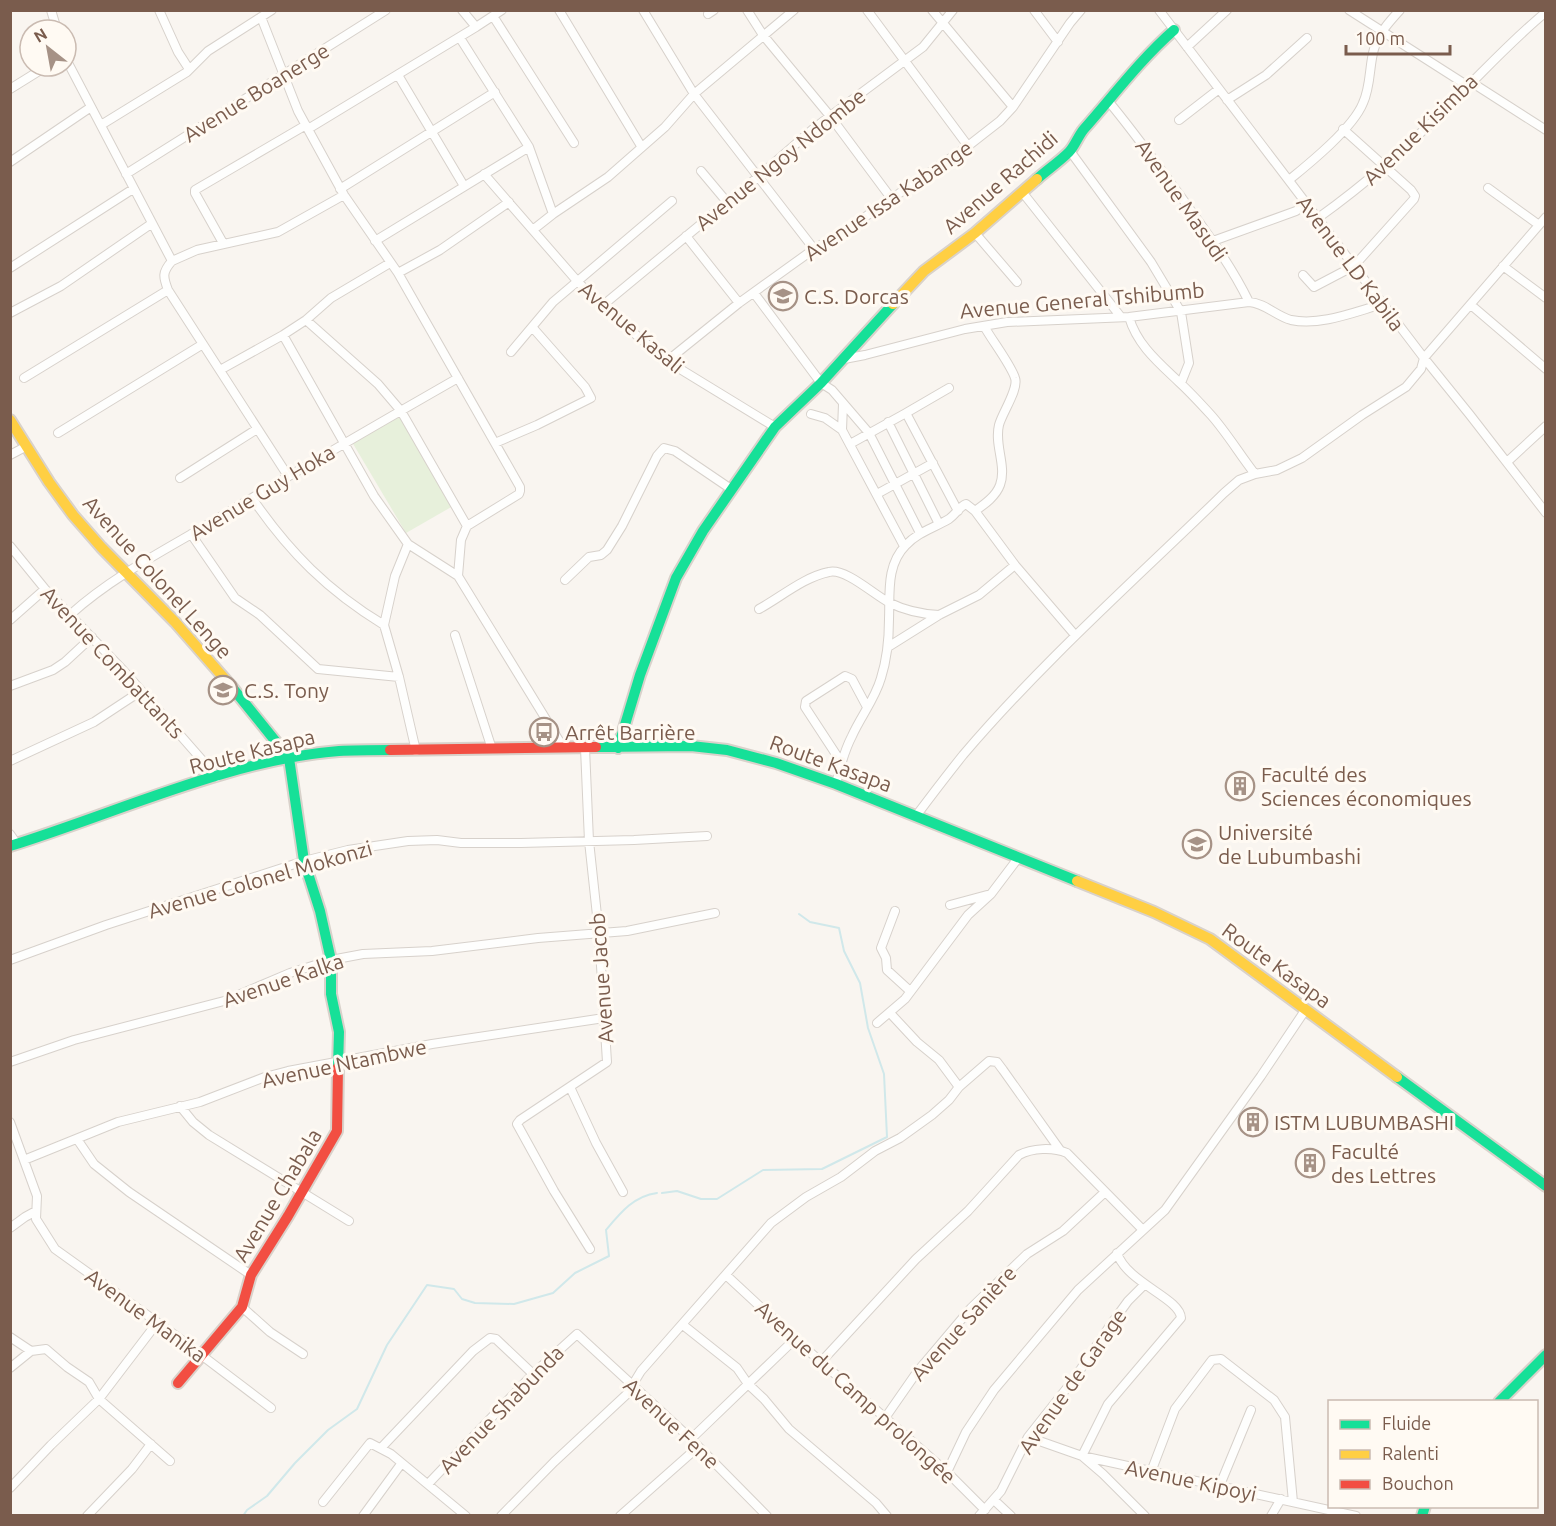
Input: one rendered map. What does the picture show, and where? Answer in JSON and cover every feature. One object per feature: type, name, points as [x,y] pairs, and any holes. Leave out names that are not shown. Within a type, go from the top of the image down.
[{"type":"street","points":[[159,10],[178,52],[189,69]]},
{"type":"street","points":[[101,125],[189,69],[208,51],[272,10]]},
{"type":"street","points":[[366,10],[372,19]]},
{"type":"street","name":"Avenue Boanerge","points":[[126,174],[386,10]]},
{"type":"street","points":[[462,10],[476,27]]},
{"type":"street","points":[[223,243],[195,190],[398,75],[502,10]]},
{"type":"street","points":[[559,10],[641,146]]},
{"type":"street","points":[[644,10],[694,94],[814,249]]},
{"type":"street","points":[[747,10],[763,35],[830,116],[891,198]]},
{"type":"street","points":[[534,229],[608,177],[665,127],[694,94],[794,10]]},
{"type":"street","points":[[867,10],[968,146]]},
{"type":"street","points":[[932,10],[1013,107]]},
{"type":"street","name":"Avenue Ngoy Ndombe","points":[[602,306],[759,176],[801,138],[906,62],[943,25],[953,10]]},
{"type":"street","points":[[1034,10],[1058,42]]},
{"type":"street","name":"Avenue Issa Kabange","points":[[667,361],[739,303],[814,249],[846,230],[968,146],[1000,121],[1013,107],[1081,10]]},
{"type":"street","name":"Avenue LD Kabila","points":[[1159,10],[1424,358],[1545,512]]},
{"type":"street","points":[[1187,46],[1227,10]]},
{"type":"street","points":[[1349,10],[1545,130]]},
{"type":"street","points":[[1289,180],[1310,163],[1343,129],[1363,104],[1374,50],[1386,25],[1400,10]]},
{"type":"street","name":"Avenue Kisimba","points":[[1318,219],[1384,167],[1519,34],[1545,12]]},
{"type":"street","points":[[494,16],[574,143]]},
{"type":"street","points":[[261,17],[283,76],[342,192],[398,273],[520,491],[493,511],[466,526],[460,540],[458,576]]},
{"type":"street","name":"Avenue Rachidi","points":[[844,359],[924,271],[975,233],[1070,151],[1089,123],[1109,102],[1125,79],[1150,51],[1174,30]]},
{"type":"street","points":[[459,38],[529,147],[553,214]]},
{"type":"street","points":[[1227,100],[1266,75],[1307,38]]},
{"type":"street","points":[[398,75],[464,186]]},
{"type":"street","points":[[10,89],[28,78]]},
{"type":"street","points":[[76,78],[172,261]]},
{"type":"street","points":[[1179,120],[1219,89]]},
{"type":"street","points":[[288,476],[168,290],[163,276],[164,269],[172,261],[197,250],[278,232],[342,192],[431,131],[495,92]]},
{"type":"street","name":"Avenue Masudi","points":[[1109,102],[1134,132],[1213,241],[1249,302]]},
{"type":"street","points":[[10,162],[92,107]]},
{"type":"street","points":[[1303,275],[1314,287],[1354,266],[1415,196],[1343,129]]},
{"type":"street","points":[[375,241],[529,147]]},
{"type":"street","points":[[1070,151],[1151,262],[1181,312],[1189,363],[1181,383]]},
{"type":"street","points":[[701,171],[727,202]]},
{"type":"street","name":"Avenue Kasali","points":[[484,174],[602,306],[667,361],[775,427]]},
{"type":"street","points":[[916,816],[964,755],[1075,635],[1224,493],[1239,480],[1277,470],[1302,458],[1406,387],[1415,378],[1424,358],[1543,221],[1488,188]]},
{"type":"street","points":[[10,268],[133,189]]},
{"type":"street","points":[[1023,193],[1125,317],[1139,340],[1212,417],[1255,474]]},
{"type":"street","points":[[511,352],[553,303],[672,201]]},
{"type":"street","points":[[398,273],[440,250],[509,202]]},
{"type":"street","points":[[1213,241],[1296,211],[1307,204]]},
{"type":"street","points":[[10,313],[61,286],[151,224]]},
{"type":"street","points":[[975,233],[1017,282]]},
{"type":"street","points":[[686,236],[739,303]]},
{"type":"street","points":[[220,370],[283,335],[306,320],[331,298],[390,263]]},
{"type":"street","points":[[1503,266],[1545,298]]},
{"type":"street","points":[[24,378],[168,290]]},
{"type":"street","points":[[754,293],[821,383],[832,390],[869,433],[920,532]]},
{"type":"street","points":[[1249,302],[1259,304],[1283,318],[1308,321],[1322,320],[1383,304]]},
{"type":"street","name":"Avenue General Tshibumb","points":[[844,359],[939,335],[1007,322],[1125,317],[1249,302]]},
{"type":"street","points":[[1471,306],[1545,369]]},
{"type":"street","points":[[306,320],[378,384],[401,411],[466,526]]},
{"type":"street","points":[[975,511],[990,499],[1000,485],[1002,473],[999,424],[1016,384],[1014,375],[984,326]]},
{"type":"street","points":[[495,443],[591,398],[585,387],[533,328]]},
{"type":"street","points":[[283,335],[374,496],[408,544],[458,576],[563,747]]},
{"type":"street","points":[[58,433],[203,344]]},
{"type":"street","points":[[618,748],[640,675],[676,578],[690,551],[775,427],[844,359]]},
{"type":"street","name":"Avenue Guy Hoka","points":[[71,614],[127,573],[288,476],[458,378]]},
{"type":"street","points":[[849,444],[949,388]]},
{"type":"street","points":[[843,404],[842,429],[904,546]]},
{"type":"street","points":[[906,412],[958,511]]},
{"type":"street","points":[[811,414],[825,418],[842,429]]},
{"type":"street","name":"Avenue Colonel Lenge","points":[[10,420],[73,515],[188,636],[289,758]]},
{"type":"street","points":[[888,423],[939,524]]},
{"type":"street","points":[[1507,462],[1545,426]]},
{"type":"street","points":[[180,478],[257,429]]},
{"type":"street","points":[[10,455],[27,446]]},
{"type":"street","points":[[565,580],[589,557],[601,555],[607,550],[622,526],[657,456],[664,448],[675,451],[731,489]]},
{"type":"street","points":[[877,494],[933,463]]},
{"type":"street","points":[[252,498],[295,555],[326,583],[384,625]]},
{"type":"street","points":[[836,784],[851,737],[881,679],[888,647],[890,577],[904,546],[920,532],[951,518],[966,504],[975,511],[1015,565],[1075,635]]},
{"type":"street","points":[[191,534],[235,598],[260,615],[318,669],[399,677]]},
{"type":"street","points":[[408,544],[395,576],[384,625],[416,750]]},
{"type":"street","name":"Avenue Combattants","points":[[10,546],[45,589],[71,614],[217,777]]},
{"type":"street","points":[[888,647],[939,615],[979,595],[1015,565]]},
{"type":"street","points":[[759,609],[826,572],[835,571],[889,602],[917,614],[939,615]]},
{"type":"street","points":[[10,620],[45,589]]},
{"type":"street","points":[[455,636],[492,749]]},
{"type":"street","points":[[10,686],[53,670],[92,637]]},
{"type":"street","points":[[842,762],[805,707],[806,702],[845,676],[852,679],[867,707]]},
{"type":"street","points":[[10,760],[94,722],[141,691]]},
{"type":"street","name":"Route Kasapa","points":[[14,845],[217,777],[289,758],[339,751],[691,746],[727,750],[776,763],[836,784],[1154,912],[1210,939],[1545,1186]]},
{"type":"street","name":"Avenue Jacob","points":[[585,747],[589,841],[599,934],[607,1062],[517,1124],[590,1250]]},
{"type":"street","name":"Avenue Chabala","points":[[178,1383],[242,1306],[251,1275],[337,1131],[339,1032],[330,985],[331,960],[320,911],[304,861],[289,758]]},
{"type":"street","points":[[10,834],[14,845]]},
{"type":"street","name":"Avenue Colonel Mokonzi","points":[[10,960],[106,925],[304,861],[348,850],[408,841],[437,840],[461,843],[589,841],[707,836]]},
{"type":"street","points":[[877,1023],[890,1013],[910,991],[968,915],[991,894],[1019,857]]},
{"type":"street","points":[[951,905],[991,894]]},
{"type":"street","points":[[896,911],[881,948],[886,958],[887,970],[910,991]]},
{"type":"street","name":"Avenue Kalka","points":[[10,1062],[74,1040],[224,1001],[290,973],[331,960],[363,954],[432,951],[538,938],[627,931],[715,913]]},
{"type":"street","points":[[946,1472],[966,1432],[994,1390],[1078,1290],[1165,1210],[1306,1009]]},
{"type":"street","points":[[890,1013],[917,1042],[939,1060],[959,1087]]},
{"type":"street","name":"Avenue Ntambwe","points":[[10,1156],[22,1156],[77,1139],[125,1120],[213,1098],[265,1077],[432,1044],[604,1018]]},
{"type":"street","points":[[501,1515],[627,1394],[641,1371],[771,1222],[932,1115],[988,1061],[997,1062],[1060,1150]]},
{"type":"street","points":[[570,1087],[596,1143],[624,1192]]},
{"type":"street","points":[[180,1106],[193,1122],[209,1135],[349,1221]]},
{"type":"street","name":"Avenue Manika","points":[[10,1122],[37,1196],[36,1219],[55,1249],[203,1355],[271,1408]]},
{"type":"street","points":[[77,1139],[94,1164],[129,1192],[251,1275]]},
{"type":"street","points":[[821,1362],[916,1259],[968,1211],[1019,1155],[1029,1150],[1060,1150],[1066,1153],[1143,1230]]},
{"type":"street","name":"Avenue Sanière","points":[[885,1418],[917,1372],[971,1308],[1019,1261],[1063,1231],[1105,1192]]},
{"type":"street","points":[[10,1227],[36,1211]]},
{"type":"street","points":[[1117,1253],[1124,1268],[1178,1308],[1181,1318],[1108,1404],[1082,1456],[1144,1515]]},
{"type":"street","name":"Avenue du Camp prolongée","points":[[726,1275],[946,1472],[982,1513]]},
{"type":"street","name":"Avenue de Garage","points":[[982,1513],[994,1500],[1009,1477],[1028,1437],[1074,1379],[1128,1301],[1144,1285]]},
{"type":"street","points":[[242,1306],[270,1332],[303,1354]]},
{"type":"street","points":[[10,1488],[99,1399],[157,1323]]},
{"type":"street","points":[[683,1325],[734,1365],[789,1429],[887,1515]]},
{"type":"street","name":"Avenue Fene","points":[[575,1335],[579,1335],[691,1439],[767,1515]]},
{"type":"street","name":"Avenue Shabunda","points":[[428,1484],[533,1374],[575,1335]]},
{"type":"street","points":[[10,1336],[31,1352]]},
{"type":"street","points":[[381,1448],[473,1352],[490,1338],[496,1339],[533,1374]]},
{"type":"street","points":[[691,1439],[795,1339]]},
{"type":"street","points":[[10,1368],[31,1352],[46,1349],[89,1382],[99,1399],[170,1461]]},
{"type":"street","points":[[1500,1400],[1545,1355]]},
{"type":"street","points":[[1151,1472],[1175,1409],[1212,1360],[1221,1359],[1274,1400],[1285,1417],[1293,1502]]},
{"type":"street","points":[[1220,1485],[1251,1410]]},
{"type":"street","name":"Avenue Kipoyi","points":[[1028,1437],[1082,1456],[1356,1515]]},
{"type":"street","points":[[323,1502],[368,1443],[381,1448],[466,1515]]},
{"type":"street","points":[[87,1515],[125,1477],[151,1444]]},
{"type":"street","points":[[620,1515],[698,1447]]},
{"type":"street","points":[[363,1515],[401,1464]]},
{"type":"street","points":[[1271,1515],[1281,1499]]},
{"type":"street","points":[[994,1500],[1011,1515]]},
{"type":"green space","points":[[399,414],[453,506],[406,533],[352,442]]},
{"type":"waterway","points":[[662,1193],[677,1191],[701,1199],[717,1199],[763,1170],[822,1169],[887,1137],[884,1074],[868,1028],[860,983],[844,951],[839,928],[810,922],[799,914]]},
{"type":"waterway","points":[[243,1516],[247,1510],[267,1496],[295,1463],[328,1430],[357,1409],[387,1345],[427,1285],[454,1289],[462,1299],[475,1303],[514,1304],[553,1293],[575,1273],[609,1256],[606,1230],[635,1201],[657,1193]]},
{"type":"traffic: fast","points":[[1037,179],[1069,152],[1084,129],[1150,53],[1174,30]]},
{"type":"traffic: fast","points":[[618,748],[640,675],[676,578],[703,531],[775,427],[821,383],[893,304]]},
{"type":"traffic: fast","points":[[231,686],[289,758],[304,861],[320,911],[331,960],[331,994],[339,1032],[338,1067]]},
{"type":"traffic: fast","points":[[596,747],[691,746],[727,750],[776,763],[836,784],[1077,881]]},
{"type":"traffic: fast","points":[[10,846],[215,776],[257,765],[298,756],[339,751],[390,750]]},
{"type":"traffic: fast","points":[[1397,1077],[1546,1186]]},
{"type":"traffic: fast","points":[[1501,1400],[1546,1355]]},
{"type":"traffic: fast","points":[[1422,1516],[1424,1508]]},
{"type":"traffic: slow","points":[[893,304],[924,271],[975,233],[1037,179]]},
{"type":"traffic: slow","points":[[10,420],[73,515],[101,547],[175,622],[231,686]]},
{"type":"traffic: slow","points":[[1077,881],[1154,912],[1210,939],[1397,1077]]},
{"type":"traffic: jam","points":[[390,750],[596,747]]},
{"type":"traffic: jam","points":[[178,1383],[242,1307],[251,1275],[337,1131],[338,1067]]},
{"type":"place","name":"C.S. Dorcas","points":[[783,296]]},
{"type":"place","name":"C.S. Tony","points":[[223,690]]},
{"type":"place","name":"Arrêt Barrière","points":[[544,732]]},
{"type":"place","name":"Faculté des Sciences économiques","points":[[1240,786]]},
{"type":"place","name":"Université de Lubumbashi","points":[[1197,844]]},
{"type":"place","name":"ISTM LUBUMBASHI","points":[[1253,1122]]},
{"type":"place","name":"Faculté des Lettres","points":[[1310,1163]]}]
